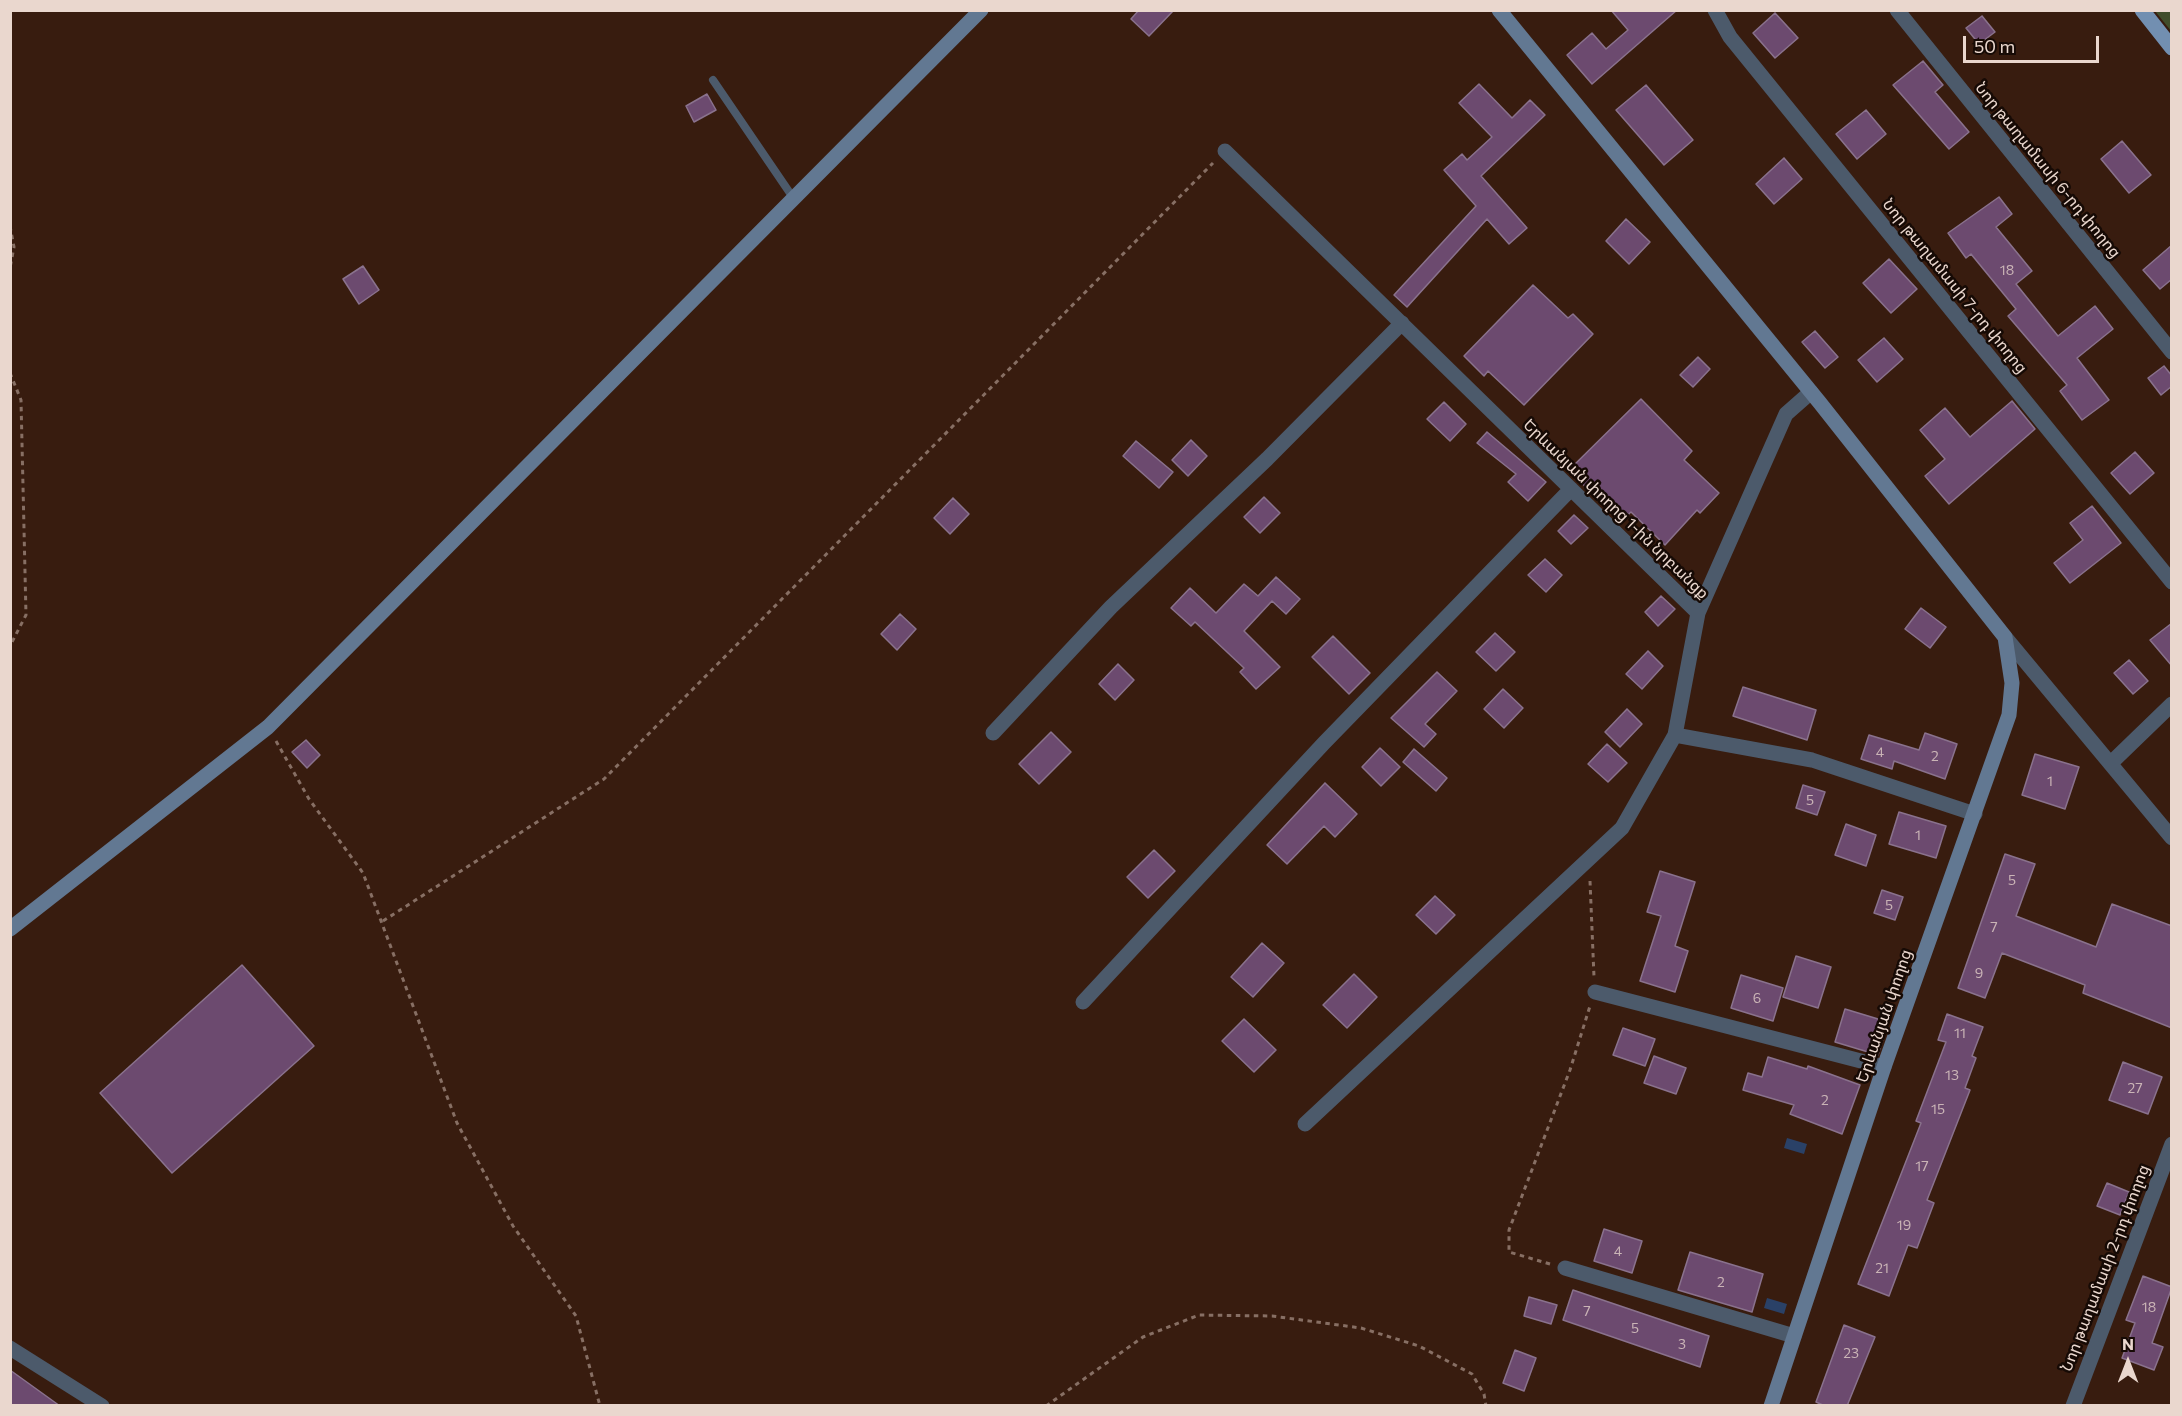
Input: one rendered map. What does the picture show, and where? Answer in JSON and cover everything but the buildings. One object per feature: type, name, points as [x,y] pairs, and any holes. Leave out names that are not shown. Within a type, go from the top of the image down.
[{"type":"main road","points":[[10,929],[268,727],[981,10]]},
{"type":"main road","points":[[1499,10],[1811,392],[2005,637]]},
{"type":"main road","points":[[2142,10],[2172,48]]},
{"type":"main road","name":"Երևանյան փողոց","points":[[1771,1406],[1884,1067],[2009,715],[2012,683],[2005,637]]},
{"type":"street","name":"Նոր թաղամասի 7-րդ փողոց","points":[[1716,10],[1730,37],[2172,582]]},
{"type":"street","name":"Նոր թաղամասի 6-րդ փողոց","points":[[1897,10],[2172,352]]},
{"type":"street","name":"Երևանյան փողոց 1-ին նրբանցք","points":[[1225,151],[1698,613],[1675,735],[1622,828],[1305,1124]]},
{"type":"street","points":[[993,734],[1111,607],[1267,459],[1402,323]]},
{"type":"street","points":[[1698,613],[1785,414],[1811,392]]},
{"type":"street","points":[[1083,1002],[1332,734],[1570,489]]},
{"type":"street","points":[[2005,637],[2172,838]]},
{"type":"street","points":[[2111,763],[2172,704]]},
{"type":"street","points":[[1675,735],[1812,760],[1975,814]]},
{"type":"street","points":[[1594,992],[1884,1067]]},
{"type":"street","name":"Նոր թաղամասի 2-րդ փողոց","points":[[2073,1406],[2172,1144]]},
{"type":"street","points":[[1565,1268],[1794,1336]]},
{"type":"street","points":[[10,1348],[102,1406]]},
{"type":"lane","points":[[713,80],[794,199]]},
{"type":"path","points":[[383,921],[604,779],[1225,151]]},
{"type":"path","points":[[10,226],[14,247],[10,268]]},
{"type":"path","points":[[10,373],[21,400],[26,615],[10,646]]},
{"type":"path","points":[[268,727],[309,799],[363,873],[383,921],[457,1123],[513,1226],[576,1316],[600,1406]]},
{"type":"path","points":[[1565,1268],[1509,1252],[1509,1230],[1570,1070],[1594,992],[1589,858]]},
{"type":"path","points":[[1047,1406],[1143,1337],[1199,1315],[1209,1315],[1272,1316],[1361,1328],[1419,1346],[1472,1374],[1484,1394],[1486,1406]]},
{"type":"green space","points":[[2155,11],[2171,11],[2171,31]]},
{"type":"water","points":[[1787,1138],[1807,1144],[1804,1154],[1784,1148]]},
{"type":"water","points":[[1767,1298],[1787,1304],[1784,1314],[1764,1308]]}]
